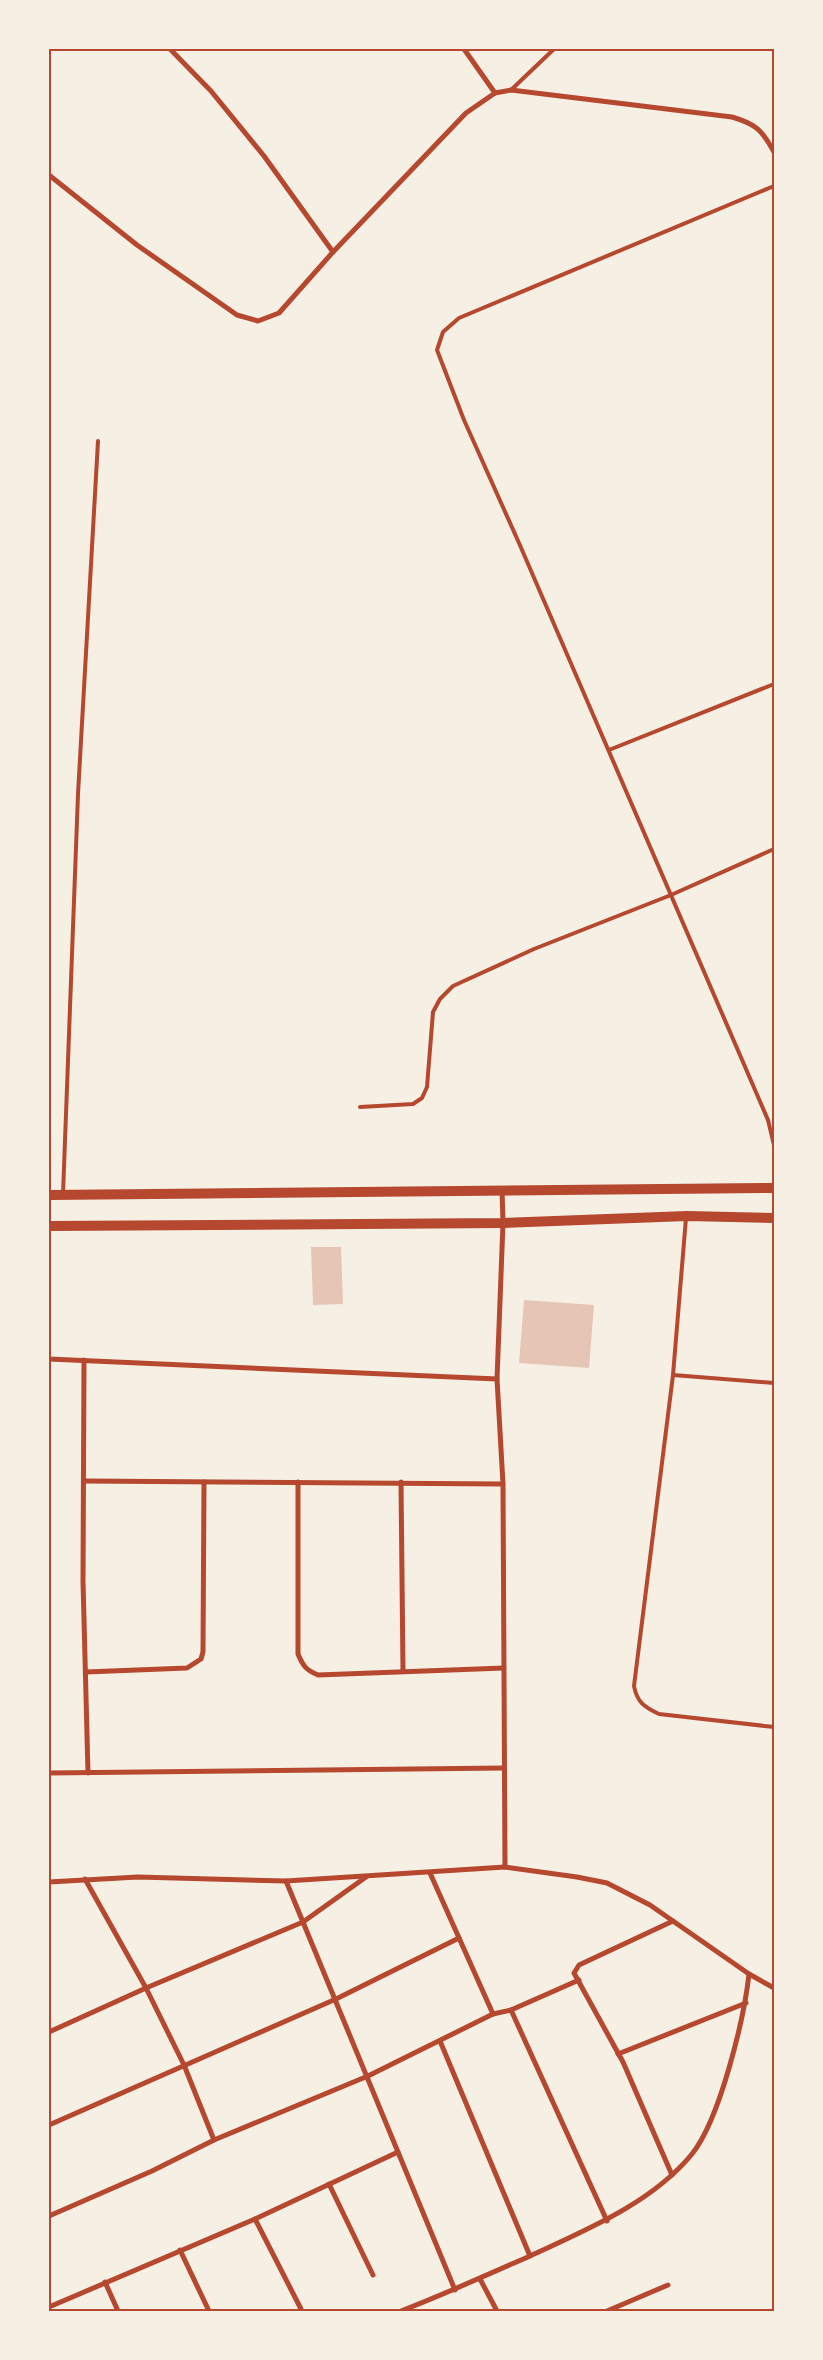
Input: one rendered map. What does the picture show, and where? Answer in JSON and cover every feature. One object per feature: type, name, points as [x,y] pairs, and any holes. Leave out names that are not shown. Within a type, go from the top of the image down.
[{"type":"main road","points":[[49,1194],[774,1188]]},
{"type":"main road","points":[[49,1226],[503,1222],[687,1216],[774,1218]]},
{"type":"street","points":[[170,49],[211,91],[264,156],[332,252]]},
{"type":"street","points":[[464,49],[495,93]]},
{"type":"street","points":[[49,175],[136,245],[237,315],[258,321],[279,313],[332,252],[466,113],[495,93],[511,90],[732,117],[749,122],[763,132],[774,152]]},
{"type":"street","points":[[502,1189],[503,1222],[497,1379],[503,1484],[505,1867]]},
{"type":"street","points":[[49,1359],[497,1379]]},
{"type":"street","points":[[84,1360],[88,1773]]},
{"type":"street","points":[[84,1481],[503,1484]]},
{"type":"street","points":[[86,1672],[187,1668],[201,1659],[203,1652],[204,1482]]},
{"type":"street","points":[[298,1482],[298,1654],[303,1666],[308,1671],[318,1675],[504,1668]]},
{"type":"street","points":[[401,1482],[403,1671]]},
{"type":"street","points":[[49,1773],[503,1768]]},
{"type":"street","points":[[49,1882],[138,1876],[286,1881],[505,1867],[607,1884],[650,1905],[749,1974],[774,1988]]},
{"type":"street","points":[[430,1873],[493,2014]]},
{"type":"street","points":[[49,2032],[146,1988],[304,1922],[366,1877]]},
{"type":"street","points":[[86,1880],[146,1988],[184,2065],[214,2140]]},
{"type":"street","points":[[286,1881],[455,2290]]},
{"type":"street","points":[[672,2175],[618,2054],[574,1973],[579,1965],[673,1921]]},
{"type":"street","points":[[49,2126],[336,1999],[459,1938]]},
{"type":"street","points":[[401,2311],[455,2290],[607,2221],[672,2175],[694,2153],[716,2112],[746,2002],[749,1974]]},
{"type":"street","points":[[49,2216],[152,2171],[214,2140],[368,2076],[493,2014],[511,2010],[579,1980]]},
{"type":"street","points":[[618,2054],[746,2002]]},
{"type":"street","points":[[511,2010],[607,2221]]},
{"type":"street","points":[[440,2041],[530,2256]]},
{"type":"street","points":[[49,2307],[255,2219],[398,2152]]},
{"type":"street","points":[[330,2184],[373,2275]]},
{"type":"street","points":[[255,2219],[301,2309]]},
{"type":"street","points":[[180,2250],[209,2311]]},
{"type":"street","points":[[480,2279],[497,2311]]},
{"type":"street","points":[[106,2282],[118,2311]]},
{"type":"street","points":[[607,2311],[668,2286]]},
{"type":"lane","points":[[511,90],[554,49]]},
{"type":"lane","points":[[774,186],[459,318],[443,332],[437,350],[464,420],[609,750],[768,1120],[774,1145]]},
{"type":"lane","points":[[63,1194],[78,794],[98,441]]},
{"type":"lane","points":[[609,750],[774,684]]},
{"type":"lane","points":[[360,1107],[413,1104],[422,1098],[427,1087],[433,1012],[440,999],[453,986],[534,949],[671,895],[774,849]]},
{"type":"lane","points":[[687,1216],[673,1376],[635,1676],[636,1698],[644,1707],[659,1714],[774,1727]]},
{"type":"lane","points":[[673,1376],[774,1383]]},
{"type":"building","points":[[311,1247],[341,1247],[343,1304],[313,1305]]},
{"type":"building","points":[[524,1300],[594,1305],[589,1368],[519,1363]]}]
